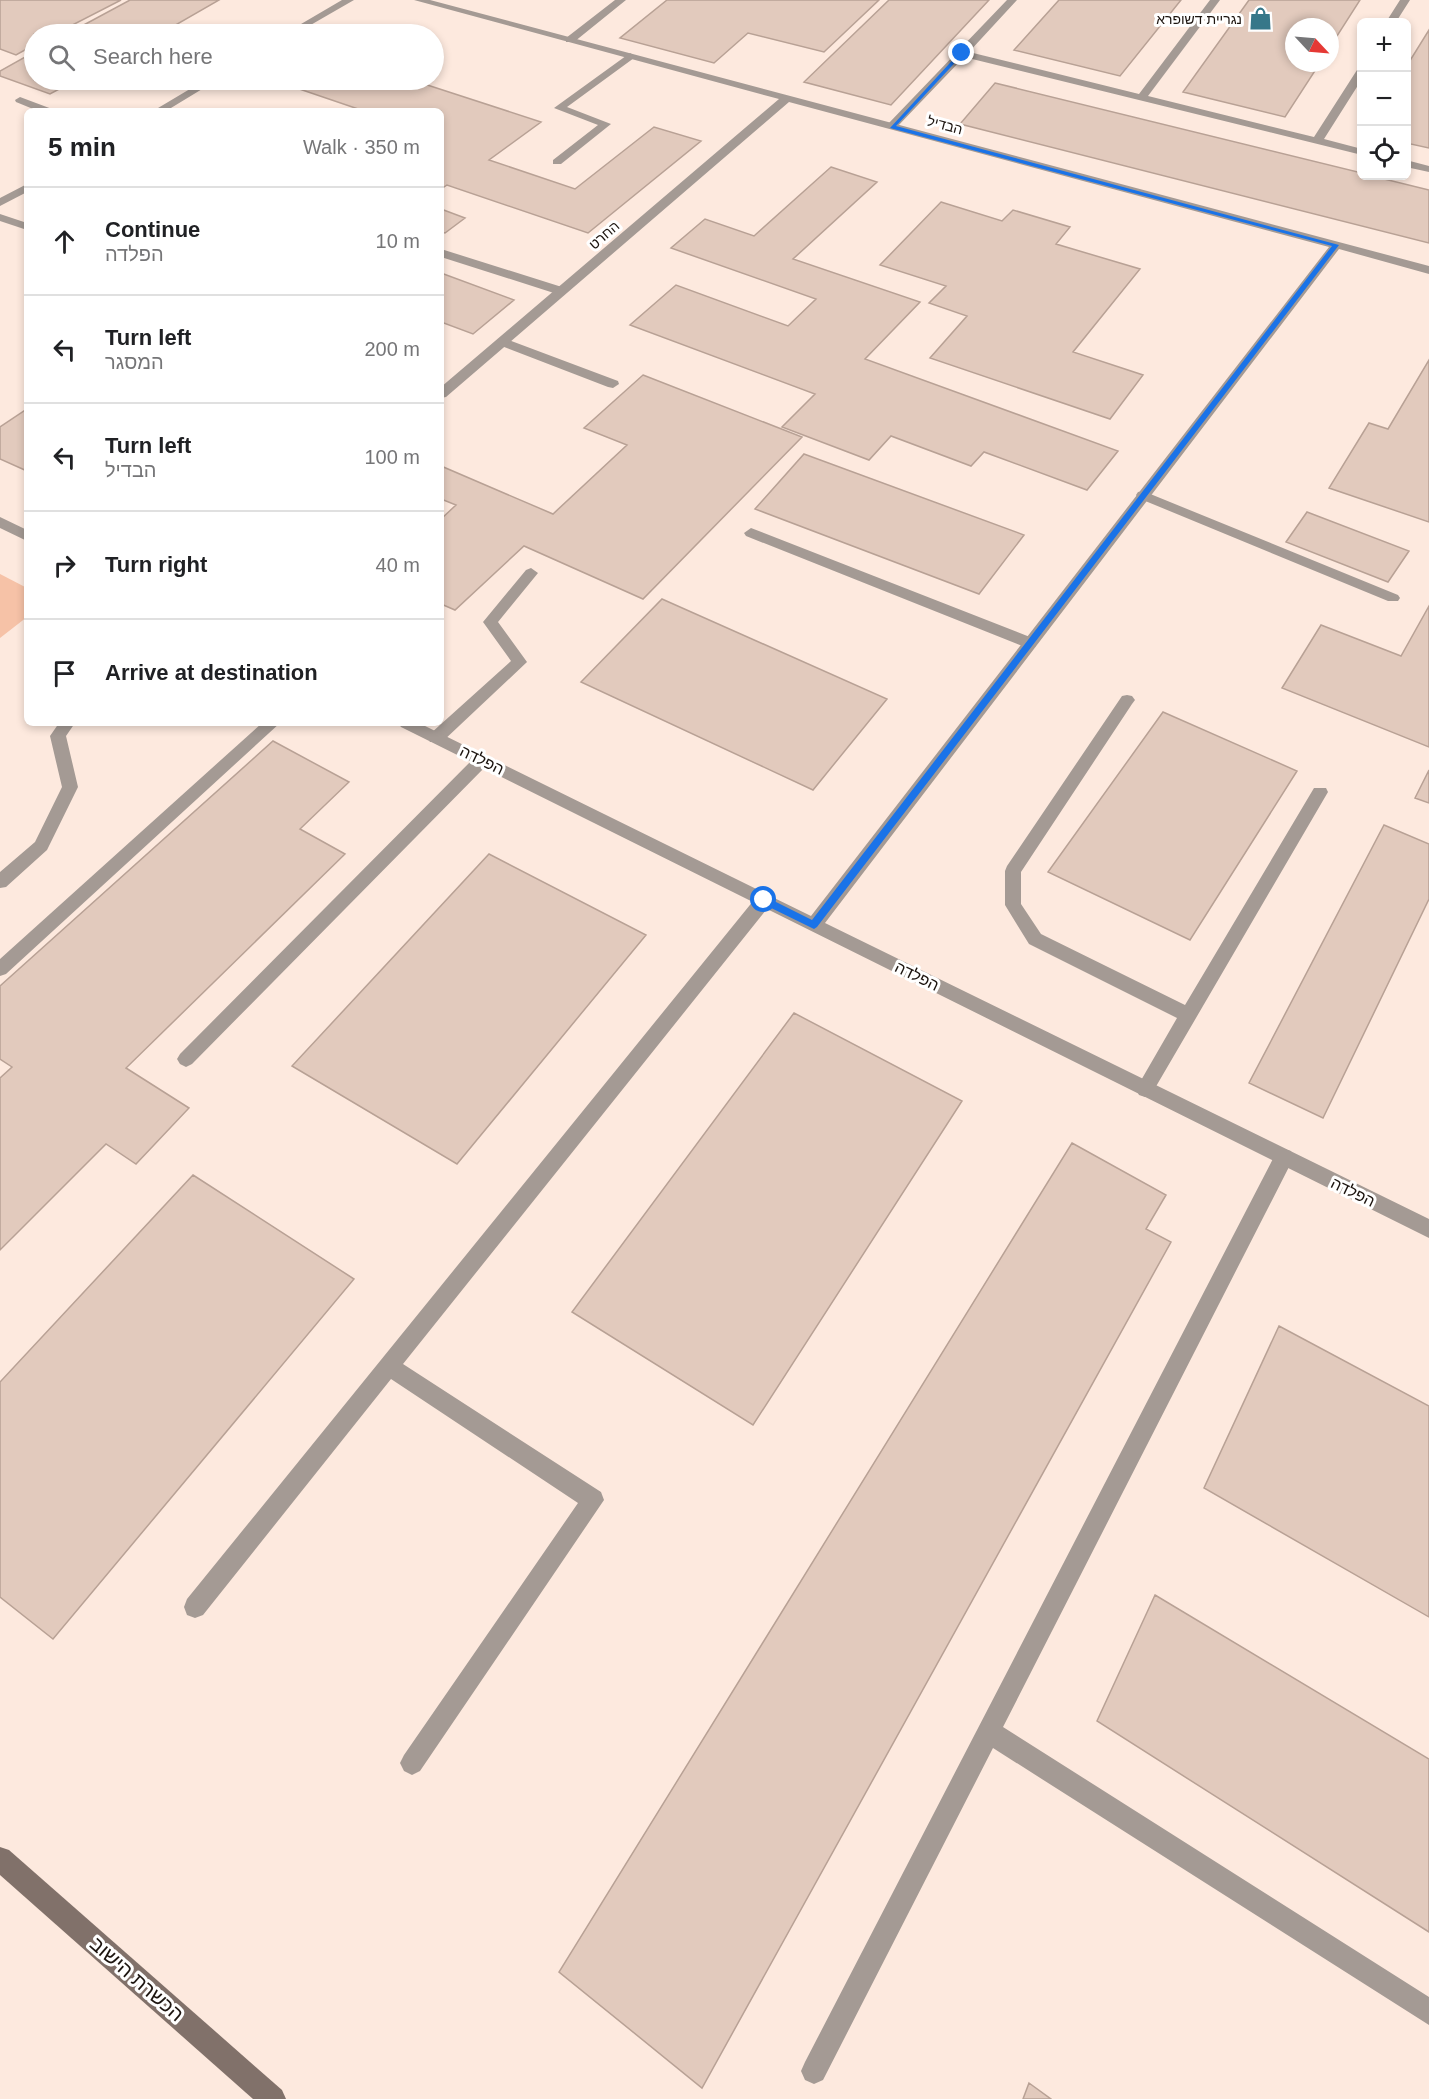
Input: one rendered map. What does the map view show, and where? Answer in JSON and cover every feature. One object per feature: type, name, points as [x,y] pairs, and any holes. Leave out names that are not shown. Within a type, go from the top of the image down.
[{"type":"street","points":[[307,24],[349,0]]},
{"type":"street","name":"הבדיל","points":[[419,0],[1429,270]]},
{"type":"street","points":[[570,40],[621,0]]},
{"type":"street","points":[[892,126],[1012,0]]},
{"type":"street","points":[[1142,97],[1215,0]]},
{"type":"street","points":[[1394,18],[1405,0]]},
{"type":"street","points":[[962,53],[1357,151]]},
{"type":"street","points":[[557,162],[606,124],[559,108],[630,57]]},
{"type":"street","points":[[1317,141],[1361,72]]},
{"type":"street","points":[[166,108],[196,90]]},
{"type":"street","name":"החרט","points":[[444,391],[787,98]]},
{"type":"street","points":[[20,100],[40,108]]},
{"type":"street","points":[[1411,164],[1429,169]]},
{"type":"street","points":[[0,203],[24,189]]},
{"type":"street","points":[[0,217],[24,226]]},
{"type":"street","points":[[814,925],[1336,245]]},
{"type":"street","points":[[444,254],[561,291]]},
{"type":"street","points":[[503,342],[613,384]]},
{"type":"street","points":[[1143,495],[1393,598]]},
{"type":"street","points":[[0,522],[24,534]]},
{"type":"street","points":[[751,533],[1030,643]]},
{"type":"street","points":[[436,738],[520,662],[490,622],[531,573]]},
{"type":"street","points":[[1126,700],[1013,871],[1013,905],[1035,939],[1188,1015]]},
{"type":"street","points":[[0,882],[41,846],[70,787],[58,736],[65,726]]},
{"type":"street","points":[[0,969],[269,726]]},
{"type":"street","name":"הפלדה","points":[[412,726],[1429,1229]]},
{"type":"street","points":[[186,1059],[482,760]]},
{"type":"street","points":[[1145,1089],[1320,792]]},
{"type":"street","points":[[195,1607],[764,900]]},
{"type":"street","points":[[814,2071],[1284,1157]]},
{"type":"street","points":[[389,1366],[593,1500],[412,1762]]},
{"type":"street","points":[[988,1731],[1429,2012]]},
{"type":"street","name":"הכשרת הישוב","points":[[0,1859],[273,2099]]},
{"type":"shaded area","points":[[0,574],[24,586],[24,619],[0,638]]},
{"type":"building","points":[[0,0],[121,0],[74,24],[24,24],[24,51],[16,55],[0,49]]},
{"type":"building","points":[[130,0],[219,0],[177,24],[86,24]]},
{"type":"building","points":[[667,0],[879,0],[824,52],[748,33],[714,63],[620,38]]},
{"type":"building","points":[[889,0],[989,0],[891,105],[804,82]]},
{"type":"building","points":[[1059,0],[1181,0],[1120,76],[1014,50]]},
{"type":"building","points":[[1249,0],[1360,0],[1339,33],[1339,18],[1285,18],[1285,72],[1314,72],[1285,117],[1183,92]]},
{"type":"building","points":[[1429,30],[1429,148],[1411,144],[1411,59]]},
{"type":"building","points":[[24,58],[24,85],[0,76],[0,71]]},
{"type":"building","points":[[995,83],[1357,172],[1357,180],[1388,180],[1429,190],[1429,243],[960,124]]},
{"type":"building","points":[[39,90],[57,90],[50,94]]},
{"type":"building","points":[[302,90],[443,90],[541,122],[489,160],[575,189],[654,127],[701,141],[588,233],[447,185],[444,187],[444,108],[355,108]]},
{"type":"building","points":[[831,167],[877,182],[793,259],[920,302],[865,359],[1118,451],[1087,490],[984,452],[971,466],[891,436],[869,460],[782,427],[815,394],[630,325],[676,285],[788,326],[816,299],[671,248],[705,219],[754,236]]},
{"type":"building","points":[[941,202],[1002,221],[1013,210],[1070,227],[1056,244],[1140,269],[1073,352],[1143,375],[1110,419],[930,358],[967,316],[929,303],[946,286],[880,265]]},
{"type":"building","points":[[444,210],[465,218],[445,233]]},
{"type":"building","points":[[444,274],[514,300],[473,334],[444,323]]},
{"type":"building","points":[[1429,360],[1429,522],[1329,488],[1369,423],[1388,429]]},
{"type":"building","points":[[643,375],[802,437],[643,599],[524,546],[455,610],[444,605],[444,516],[456,505],[444,500],[444,467],[553,514],[627,445],[584,428]]},
{"type":"building","points":[[24,411],[24,470],[0,459],[0,427]]},
{"type":"building","points":[[804,454],[1024,535],[979,594],[755,509]]},
{"type":"building","points":[[1307,512],[1409,551],[1388,582],[1286,542]]},
{"type":"building","points":[[662,599],[887,699],[813,790],[581,682]]},
{"type":"building","points":[[1429,606],[1429,747],[1282,688],[1321,625],[1401,656]]},
{"type":"building","points":[[1163,712],[1297,771],[1190,940],[1048,872]]},
{"type":"building","points":[[273,741],[349,782],[300,829],[345,854],[126,1068],[189,1108],[136,1164],[106,1144],[0,1250],[0,1078],[12,1067],[0,1059],[0,986]]},
{"type":"building","points":[[1429,770],[1429,803],[1415,798]]},
{"type":"building","points":[[1384,825],[1429,844],[1429,899],[1323,1118],[1249,1083]]},
{"type":"building","points":[[489,854],[646,935],[457,1164],[292,1066]]},
{"type":"building","points":[[794,1013],[962,1101],[753,1425],[572,1312]]},
{"type":"building","points":[[1072,1143],[1166,1195],[1146,1229],[1171,1242],[702,2088],[559,1972]]},
{"type":"building","points":[[193,1175],[354,1279],[53,1639],[0,1597],[0,1382]]},
{"type":"building","points":[[1279,1326],[1429,1406],[1429,1617],[1204,1488]]},
{"type":"building","points":[[1155,1595],[1429,1759],[1429,1932],[1097,1721]]},
{"type":"building","points":[[1029,2083],[1051,2099],[1023,2099]]},
{"type":"place","name":"נגריית דשופרא","points":[[1260,19]]},
{"type":"route","points":[[764,900],[814,925],[1336,245],[892,126],[962,53]]}]
